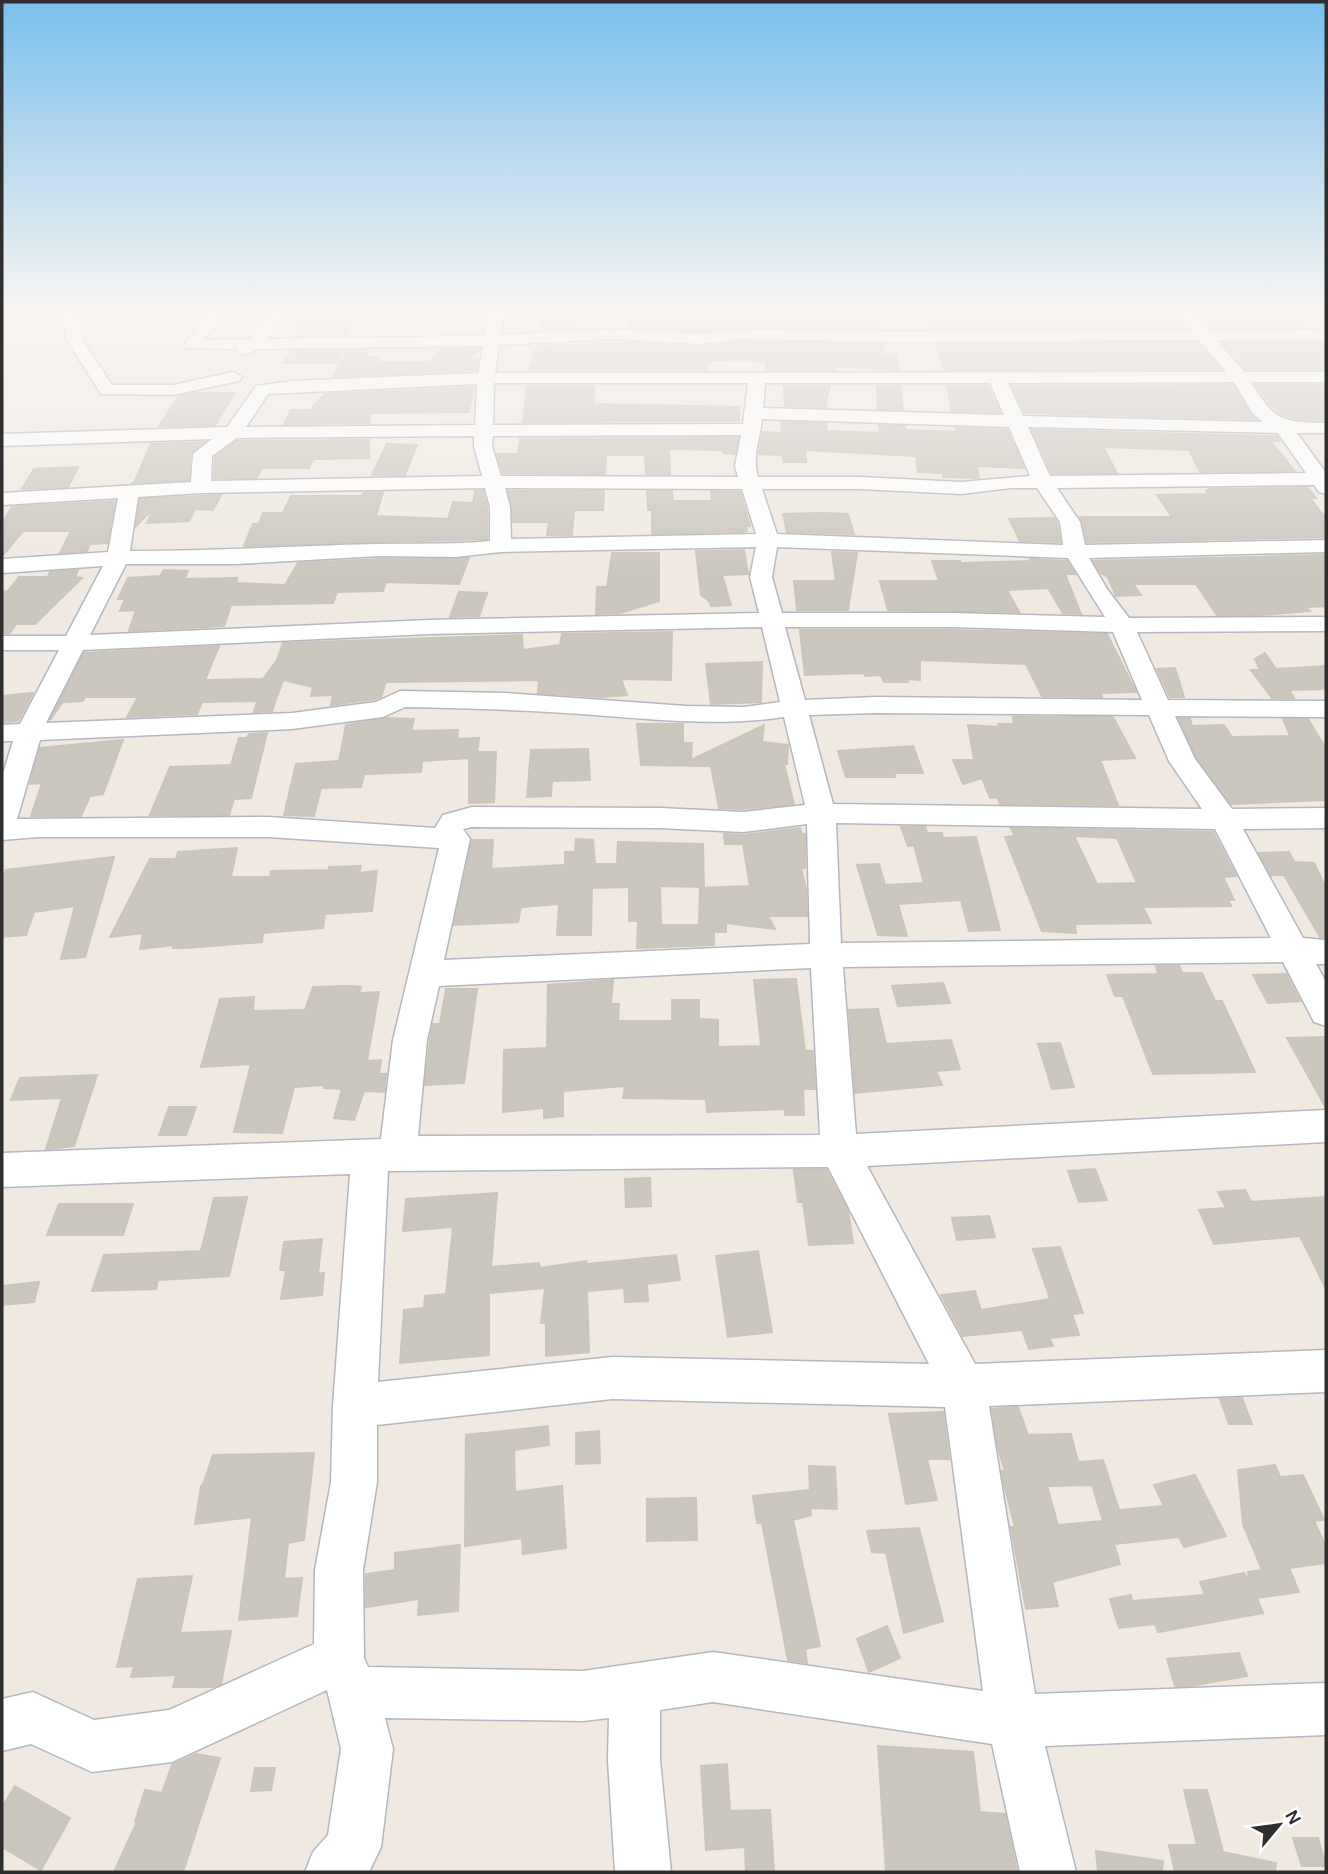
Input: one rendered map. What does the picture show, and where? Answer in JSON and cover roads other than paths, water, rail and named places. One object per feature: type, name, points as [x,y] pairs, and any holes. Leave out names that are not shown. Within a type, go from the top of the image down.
[{"type":"street","points":[[201,487],[203,454],[232,433],[255,400]]},
{"type":"street","points":[[485,400],[483,446],[500,507],[501,546]]},
{"type":"street","points":[[754,400],[745,466],[768,540],[761,577],[821,813],[826,955],[839,1151],[964,1386],[1013,1721],[1048,1872]]},
{"type":"street","points":[[1007,400],[1043,482],[1070,522],[1074,552],[1097,591],[1122,625],[1182,761],[1224,819],[1326,1013]]},
{"type":"street","points":[[1253,400],[1259,410],[1284,428],[1324,482]]},
{"type":"street","points":[[2,440],[232,433],[484,431],[752,421],[1016,421],[1326,428]]},
{"type":"street","points":[[2,499],[201,487],[494,482],[750,482],[961,488],[1043,482],[1324,482]]},
{"type":"street","points":[[2,823],[29,731],[118,558],[129,493]]},
{"type":"street","points":[[2,566],[118,558],[236,557],[379,550],[455,551],[501,546],[768,540],[1074,552],[1326,546]]},
{"type":"street","points":[[2,643],[74,643],[429,626],[773,620],[951,620],[1122,625],[1326,624]]},
{"type":"street","points":[[2,733],[292,721],[383,709],[400,699],[505,701],[686,714],[744,715],[794,708],[876,705],[1326,709]]},
{"type":"street","points":[[456,839],[447,832],[453,822],[472,817],[743,821],[821,813],[1326,818]]},
{"type":"street","points":[[2,830],[38,827],[268,827],[456,839]]},
{"type":"street","points":[[333,1872],[354,1847],[368,1749],[346,1675],[339,1570],[354,1482],[355,1406],[384,1155],[456,839]]},
{"type":"street","points":[[424,974],[826,955],[1294,950],[1326,953]]},
{"type":"street","points":[[2,1170],[384,1155],[839,1151],[1326,1126]]},
{"type":"street","points":[[355,1406],[612,1378],[964,1386],[1326,1371]]},
{"type":"street","points":[[2,1725],[33,1718],[92,1746],[172,1736],[346,1675],[583,1696],[713,1677],[1013,1721],[1326,1709]]},
{"type":"street","points":[[635,1689],[634,1760],[643,1872]]}]
